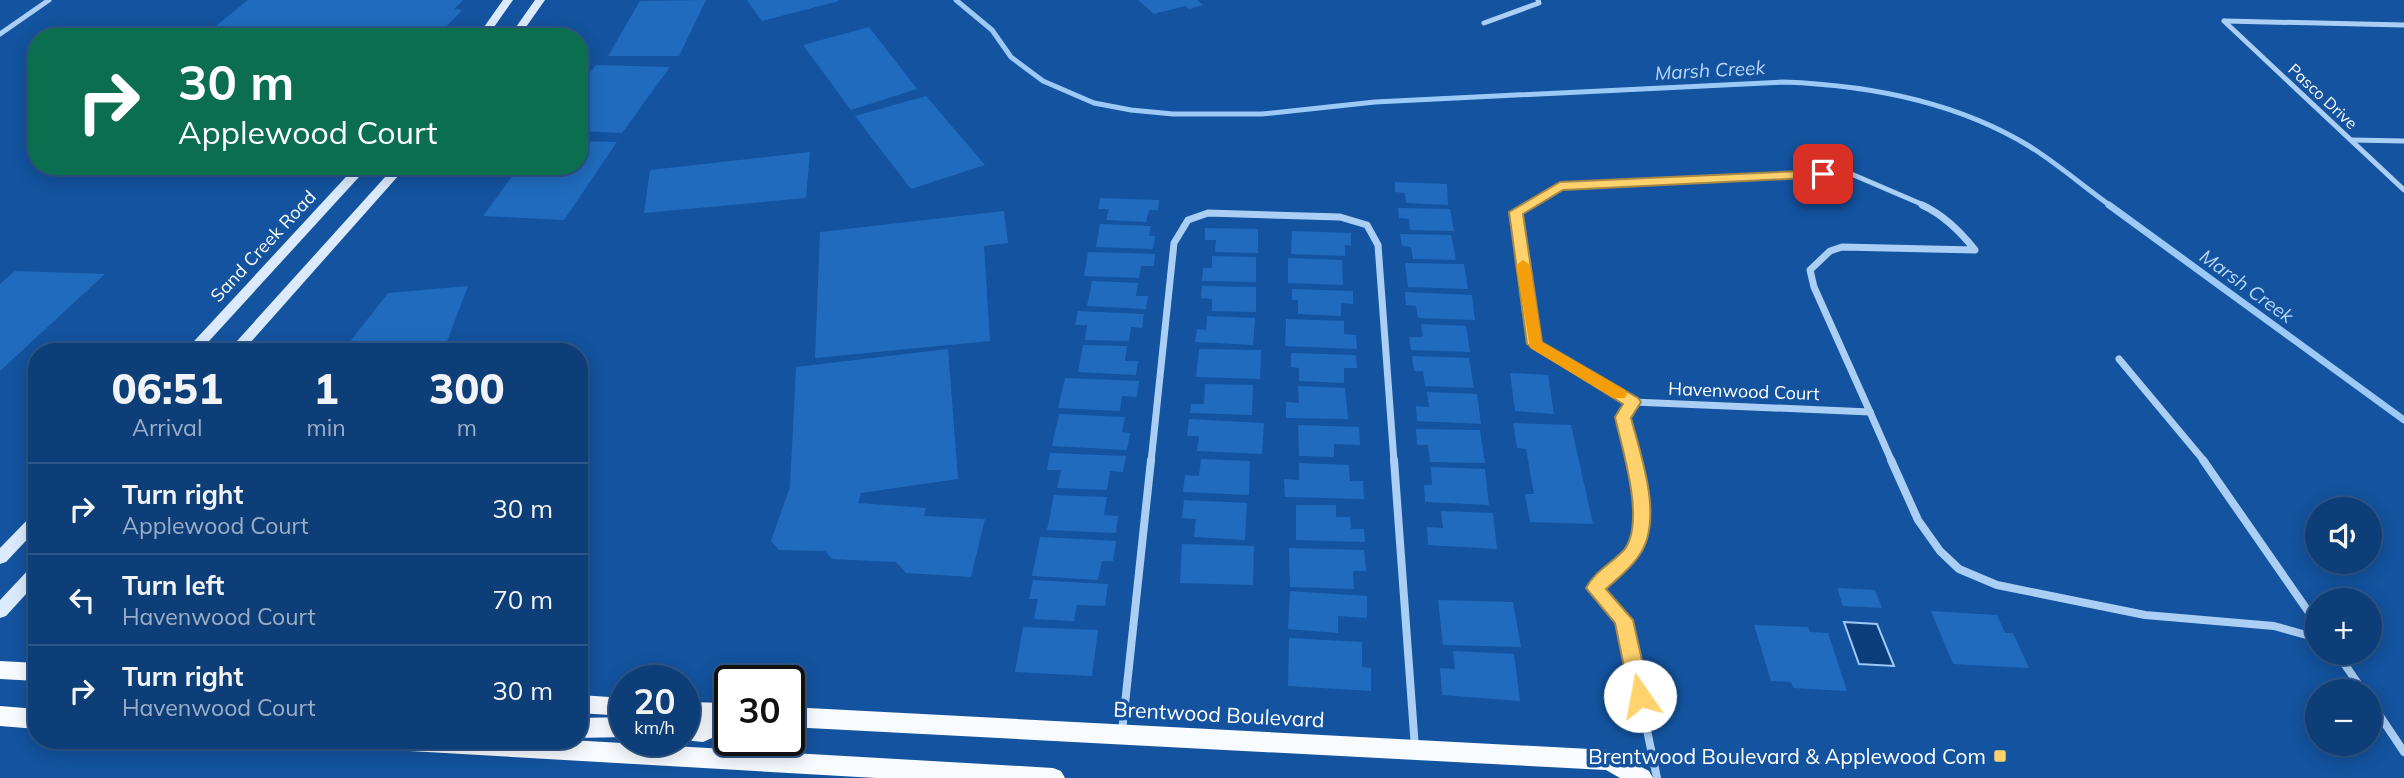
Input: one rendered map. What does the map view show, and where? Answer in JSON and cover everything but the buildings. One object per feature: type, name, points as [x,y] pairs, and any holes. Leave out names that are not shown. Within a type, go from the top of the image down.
[{"type":"main road","points":[[488,28],[508,0]]},
{"type":"main road","points":[[520,28],[540,0]]},
{"type":"main road","name":"Sand Creek Road","points":[[199,343],[355,175]]},
{"type":"main road","points":[[242,343],[393,175]]},
{"type":"main road","points":[[0,558],[28,528]]},
{"type":"main road","points":[[0,611],[28,581]]},
{"type":"main road","points":[[0,670],[28,672]]},
{"type":"main road","points":[[588,705],[609,706]]},
{"type":"main road","points":[[0,716],[28,718]]},
{"type":"main road","name":"Brentwood Boulevard","points":[[805,718],[1609,760],[1641,778]]},
{"type":"main road","points":[[588,728],[609,727]]},
{"type":"main road","points":[[588,745],[609,746]]},
{"type":"main road","points":[[700,752],[1053,778]]},
{"type":"street","points":[[0,34],[49,0]]},
{"type":"street","points":[[1485,23],[1539,3],[1538,0]]},
{"type":"street","name":"Pasco Drive","points":[[2404,25],[2224,21],[2404,190]]},
{"type":"street","points":[[2351,140],[2404,141]]},
{"type":"street","name":"Havenwood Court","points":[[1870,412],[1633,402],[1535,344],[1516,212],[1560,186],[1849,173],[1934,210],[1957,228],[1975,250],[1842,247],[1830,251],[1810,270],[1814,287],[1870,412],[1918,520],[1940,551],[1959,569],[1997,586],[2145,615],[2274,625],[2305,634]]},
{"type":"street","points":[[1121,733],[1174,243],[1188,220],[1209,214],[1340,217],[1367,225],[1378,245],[1415,748]]},
{"type":"street","points":[[2119,359],[2150,392],[2230,498],[2305,607]]},
{"type":"street","points":[[1633,402],[1623,417],[1636,470],[1641,506],[1641,533],[1632,553],[1595,588],[1624,620],[1657,778]]},
{"type":"street","points":[[2382,719],[2404,752]]},
{"type":"water","points":[[1844,622],[1877,624],[1894,666],[1859,664]]},
{"type":"waterway","name":"Marsh Creek","points":[[956,0],[992,30],[1011,57],[1043,81],[1094,103],[1131,110],[1173,114],[1262,114],[1375,102],[1783,82],[1847,87],[1910,98],[1971,117],[2001,130],[2050,160],[2111,206]]},
{"type":"waterway","name":"Marsh Creek","points":[[2109,205],[2404,420]]},
{"type":"slow traffic","points":[[1523,265],[1535,344],[1619,394]]},
{"type":"place","name":"Brentwood Boulevard & Applewood Com","points":[[2000,756]]},
{"type":"route","points":[[1640,696],[1624,620],[1595,588],[1632,553],[1641,533],[1641,506],[1636,470],[1623,417],[1633,402],[1535,344],[1516,212],[1560,186],[1823,174]]}]
